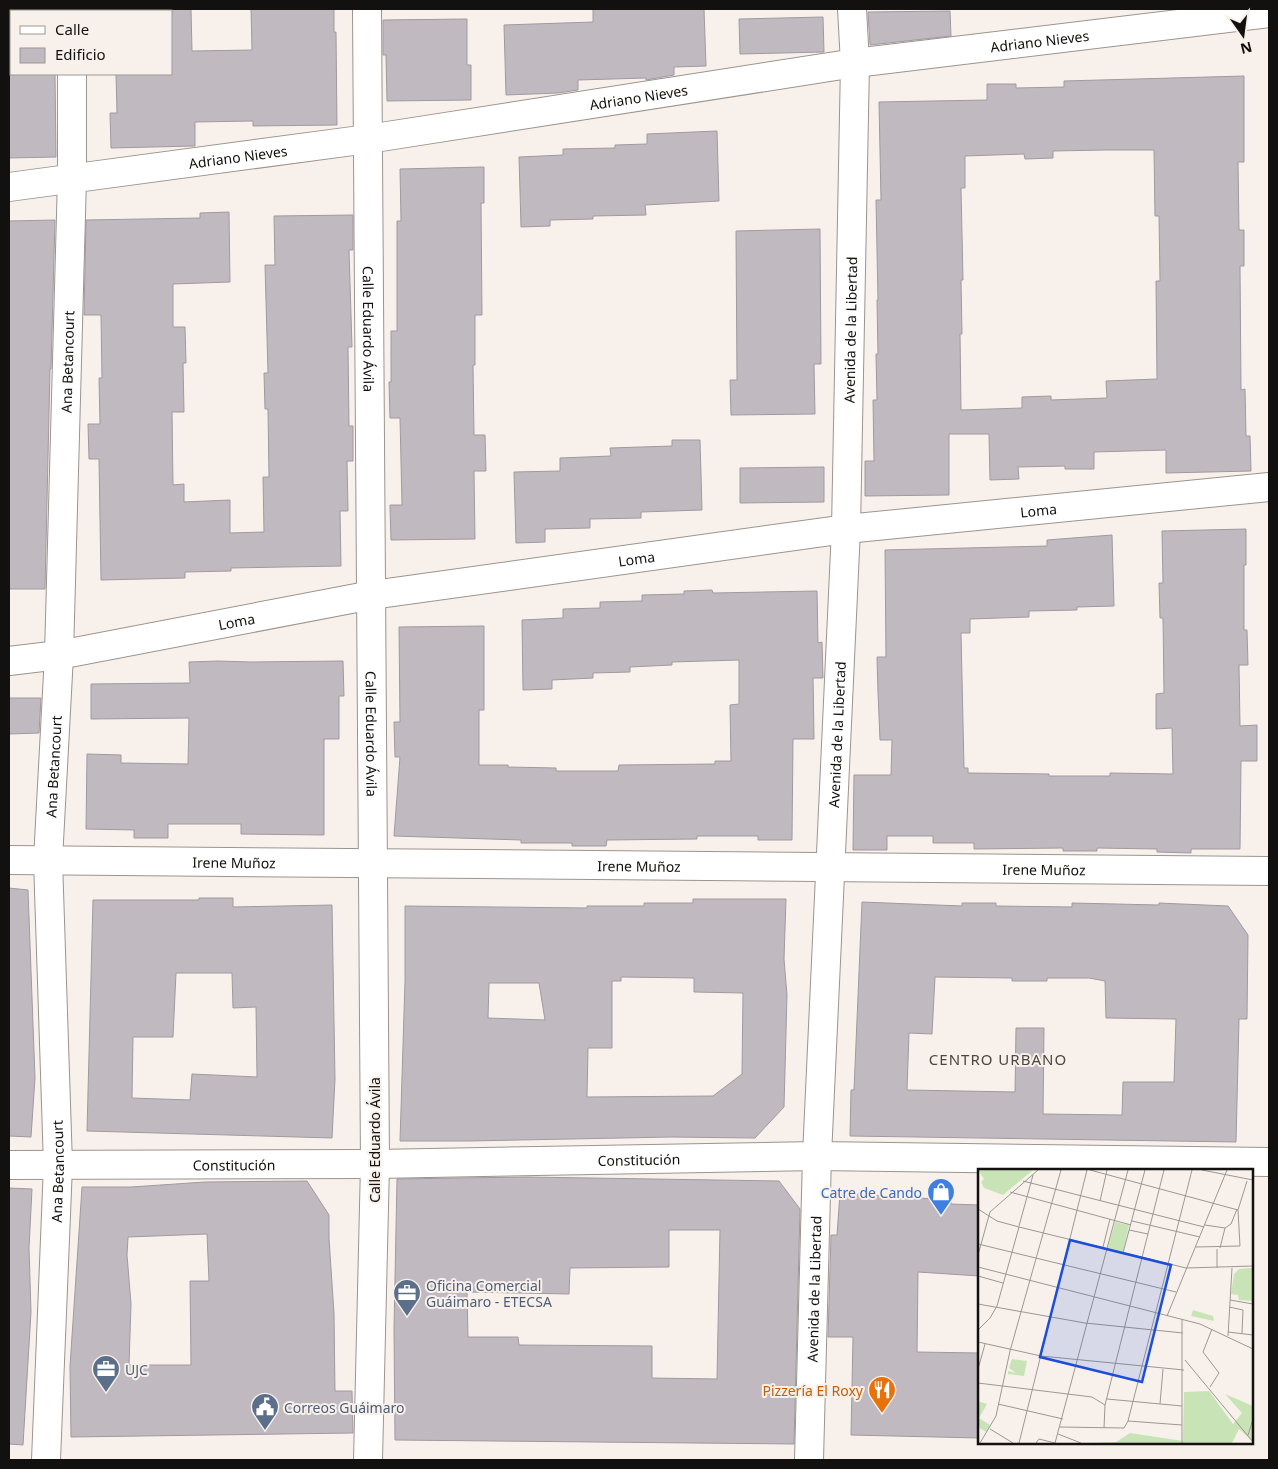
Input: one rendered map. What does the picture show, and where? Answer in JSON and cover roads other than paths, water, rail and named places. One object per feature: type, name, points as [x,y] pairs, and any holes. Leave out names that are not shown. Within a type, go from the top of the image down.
[{"type":"street","name":"Calle Eduardo Ávila","points":[[367,9],[375,1164],[368,1460]]},
{"type":"street","name":"Avenida de la Libertad","points":[[809,1460],[817,1156],[846,530],[854,63],[852,9]]},
{"type":"street","name":"Adriano Nieves","points":[[9,187],[368,139],[854,63],[1269,13]]},
{"type":"street","name":"Ana Betancourt","points":[[46,1460],[58,1165],[48,860],[59,655],[72,178],[72,75]]},
{"type":"street","name":"Loma","points":[[9,661],[59,655],[372,595],[846,530],[1269,486]]},
{"type":"street","name":"Irene Muñoz","points":[[9,860],[1269,871]]},
{"type":"street","name":"Constitución","points":[[9,1165],[375,1164],[817,1156],[1269,1162]]},
{"type":"place","name":"Catre de Cando","points":[[941,1216]]},
{"type":"place","name":"Oficina Comercial Guáimaro - ETECSA","points":[[407,1317]]},
{"type":"place","name":"UJC","points":[[106,1393]]},
{"type":"place","name":"Pizzería El Roxy","points":[[882,1414]]},
{"type":"place","name":"Correos Guáimaro","points":[[265,1431]]},
{"type":"district","name":"CENTRO URBANO","points":[[998,1059]]}]
